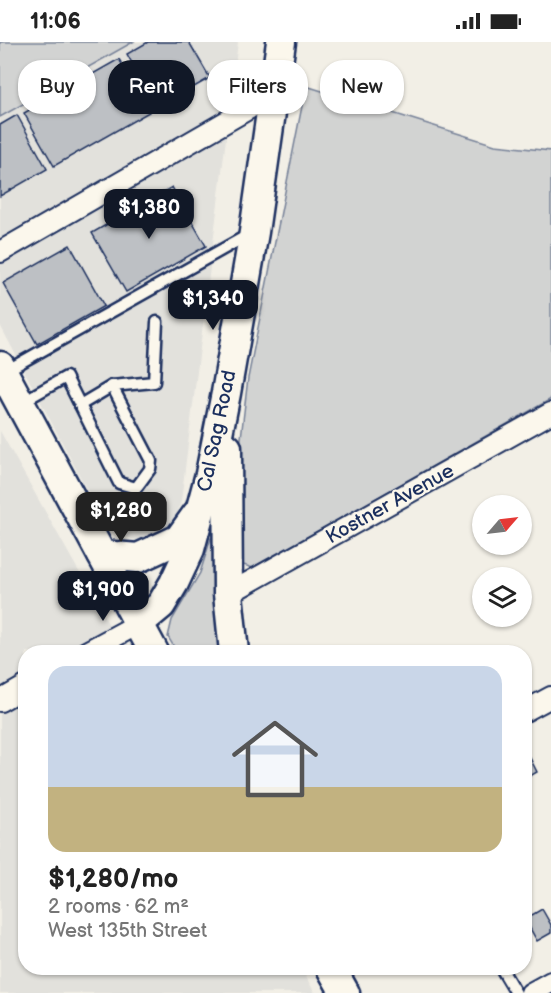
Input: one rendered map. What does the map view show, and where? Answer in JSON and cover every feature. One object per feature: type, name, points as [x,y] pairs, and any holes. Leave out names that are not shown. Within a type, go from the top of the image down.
[{"type":"street","name":"Cal Sag Road","points":[[279,60],[281,42]]},
{"type":"street","points":[[0,252],[239,114]]},
{"type":"street","name":"Cal Sag Road","points":[[138,624],[161,605],[174,583],[190,549],[201,510],[226,393],[254,232],[271,114]]},
{"type":"street","points":[[6,381],[150,645]]},
{"type":"street","points":[[226,393],[228,594],[233,645]]},
{"type":"street","name":"Kostner Avenue","points":[[228,594],[551,413]]},
{"type":"street","points":[[102,555],[138,558],[179,539],[201,510]]},
{"type":"street","points":[[99,645],[138,624]]},
{"type":"street","points":[[0,700],[18,690]]},
{"type":"street","points":[[532,707],[551,696]]},
{"type":"street","points":[[335,975],[345,993]]},
{"type":"street","points":[[531,993],[551,982]]},
{"type":"lane","points":[[6,381],[254,232]]},
{"type":"lane","points":[[80,405],[112,386],[154,382],[157,322]]},
{"type":"lane","points":[[6,381],[66,377],[119,483],[136,488],[150,470],[151,461],[112,386]]},
{"type":"lane","points":[[505,975],[516,993]]},
{"type":"shaded area","points":[[0,42],[133,42],[96,63],[96,60],[18,60],[18,107],[0,117]]},
{"type":"shaded area","points":[[133,42],[238,42],[236,60],[207,60],[207,114],[229,114],[181,501],[174,526],[156,537],[135,540],[115,533],[95,505],[0,325],[0,117],[18,107],[18,114],[96,114],[96,63]]},
{"type":"shaded area","points":[[308,87],[320,90],[320,114],[396,114],[495,145],[551,151],[551,399],[253,568],[240,564],[236,481],[248,378],[300,114],[308,114]]},
{"type":"shaded area","points":[[0,431],[120,645],[18,645],[18,975],[305,975],[315,993],[0,993]]},
{"type":"shaded area","points":[[211,538],[217,540],[225,645],[173,645],[168,637],[172,620],[200,573]]},
{"type":"building","points":[[148,42],[189,42],[207,73],[207,80],[195,86],[195,60],[130,60],[127,54]]},
{"type":"building","points":[[108,65],[108,114],[145,114],[54,166],[25,114],[96,114],[96,72]]},
{"type":"building","points":[[17,115],[47,169],[0,196],[0,125]]},
{"type":"building","points":[[172,187],[206,246],[126,292],[92,233]]},
{"type":"building","points":[[70,245],[104,306],[37,344],[3,283]]},
{"type":"building","points":[[532,762],[537,772],[532,775]]},
{"type":"building","points":[[542,909],[551,925],[551,933],[537,941],[532,932],[532,915]]}]
